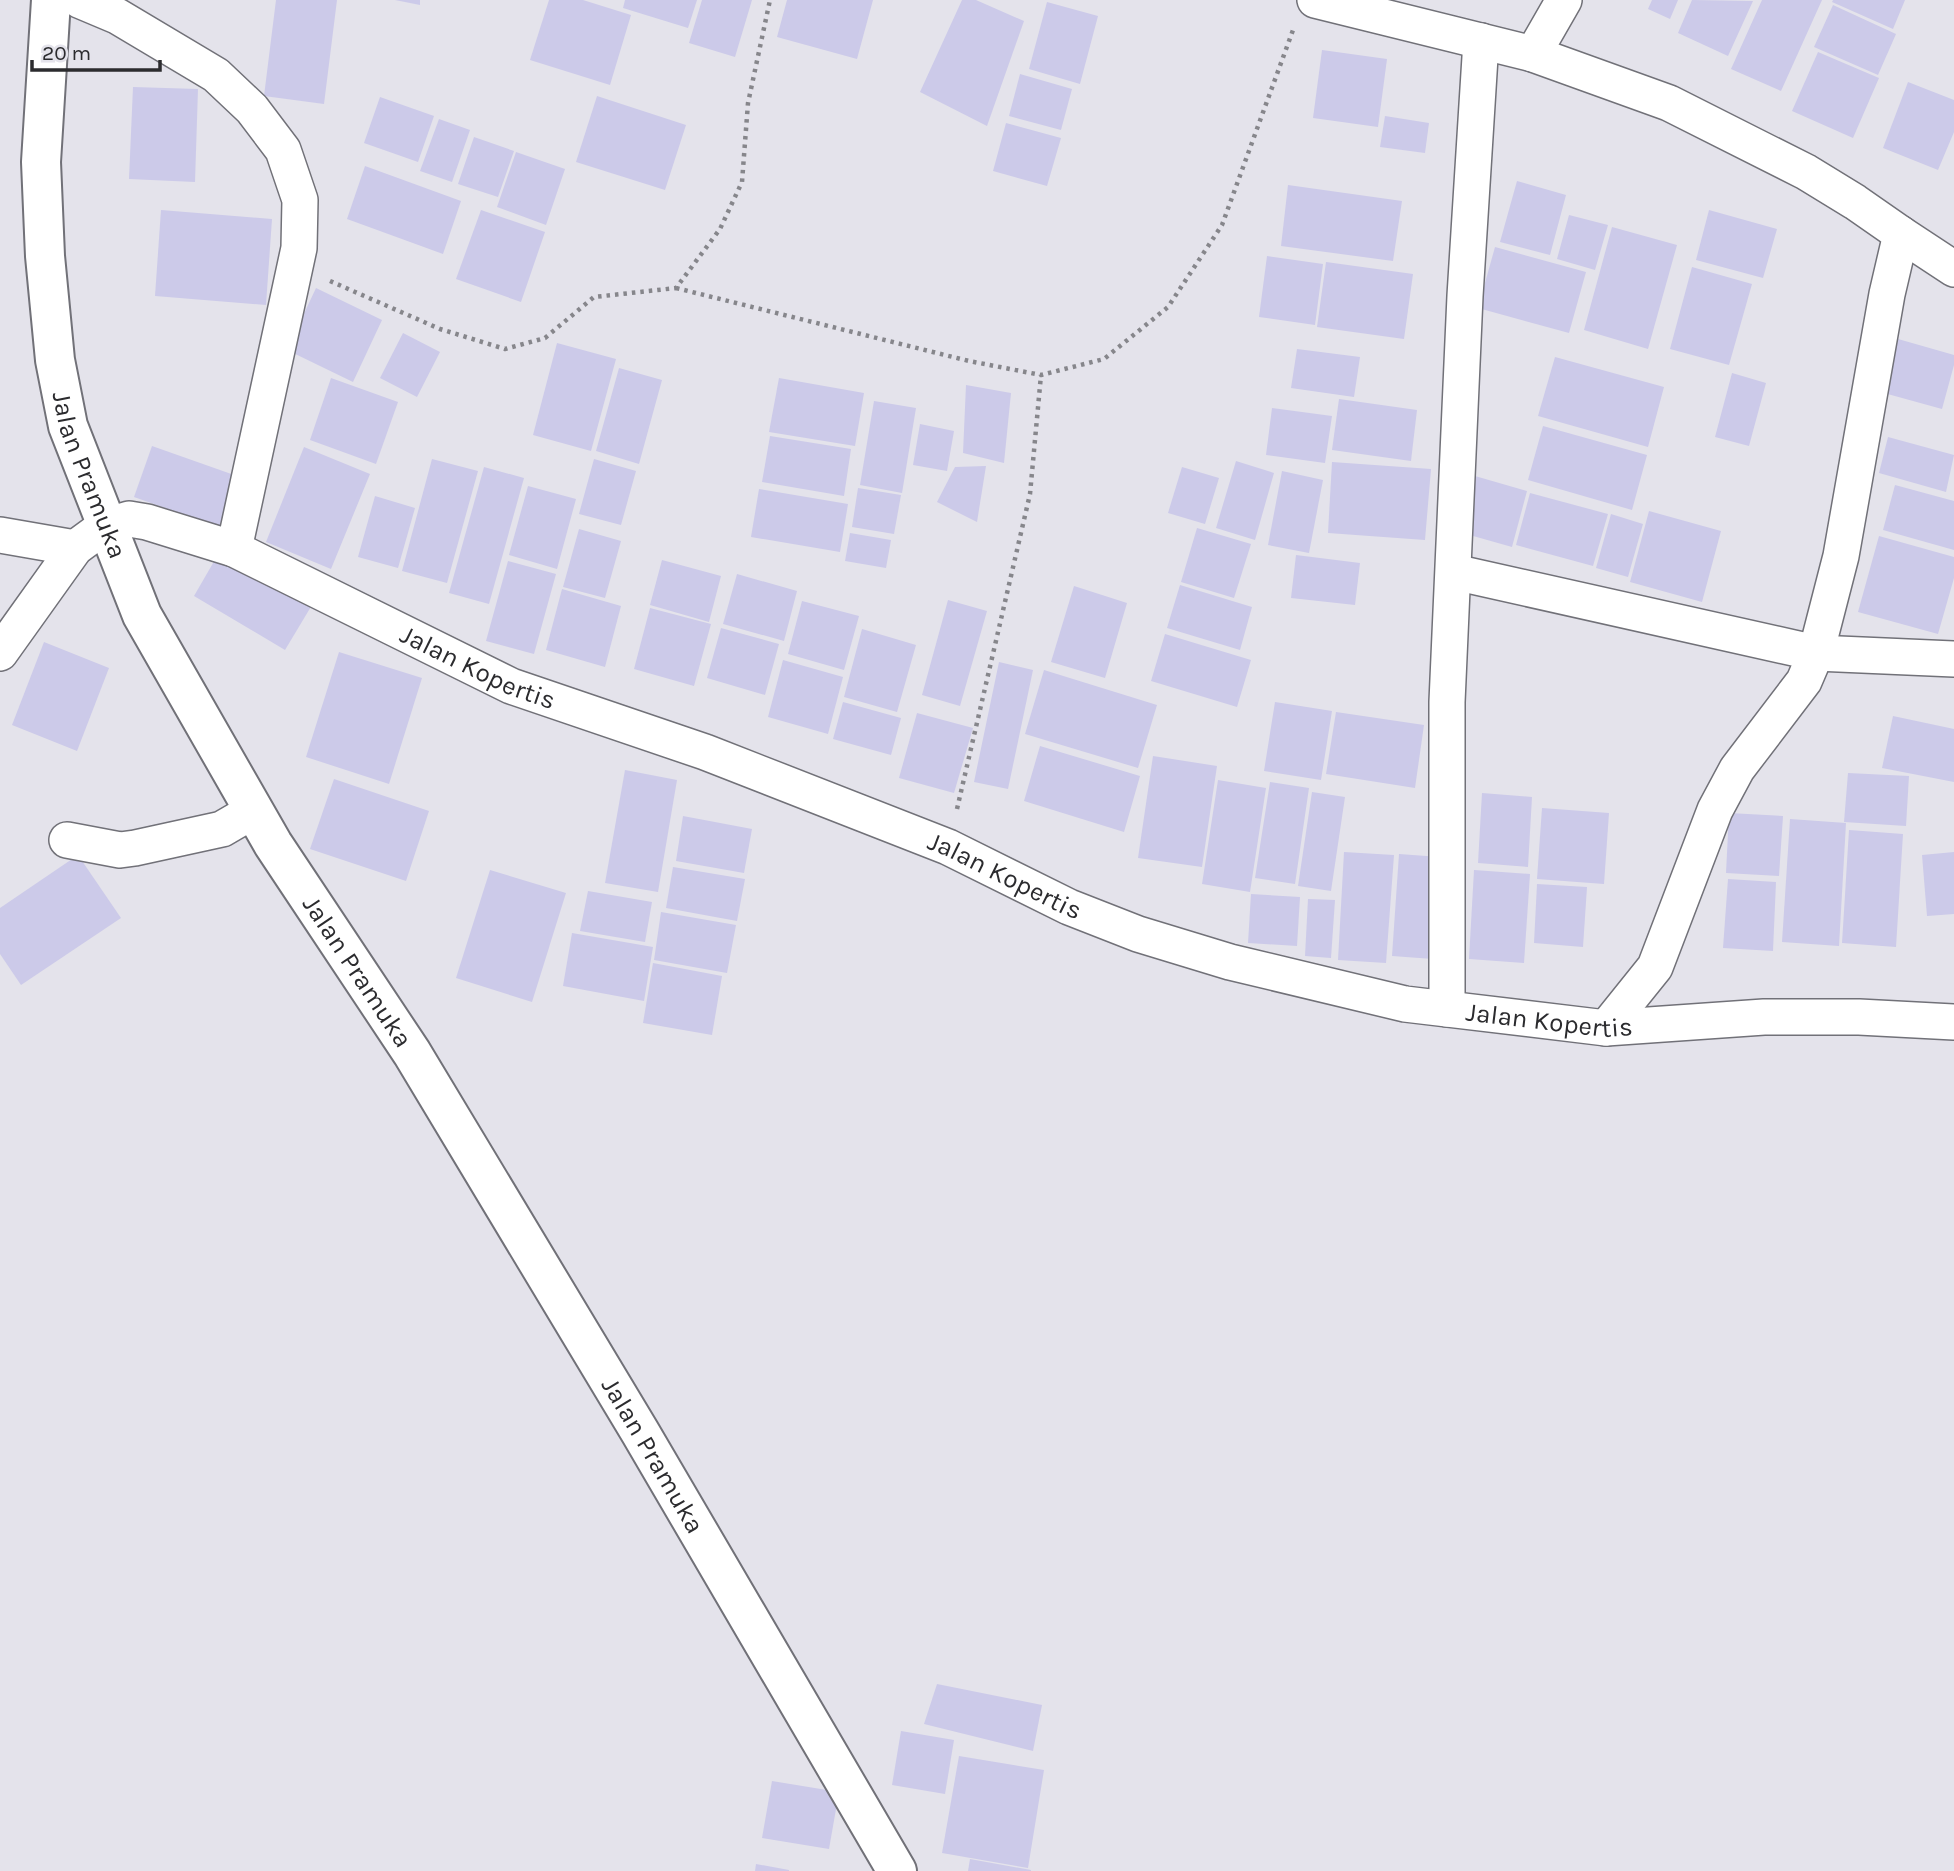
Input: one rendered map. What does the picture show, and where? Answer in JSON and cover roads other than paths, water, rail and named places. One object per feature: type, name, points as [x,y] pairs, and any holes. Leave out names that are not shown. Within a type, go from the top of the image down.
[{"type":"street","name":"Jalan Pramuka","points":[[51,0],[41,162],[46,256],[55,360],[90,537],[142,615],[253,811],[412,1053],[640,1432],[897,1871]]},
{"type":"street","points":[[79,0],[117,16],[215,75],[252,108],[283,150],[300,200],[299,248],[234,549]]},
{"type":"street","points":[[1533,54],[1564,0]]},
{"type":"street","points":[[1305,13],[1481,41],[1533,54],[1669,103],[1806,172],[1954,269]]},
{"type":"street","points":[[1447,1009],[1447,702],[1465,296],[1481,41]]},
{"type":"street","points":[[1606,1028],[1655,967],[1720,800],[1737,769],[1804,681],[1816,653],[1841,556],[1887,293],[1901,234]]},
{"type":"street","name":"Jalan Kopertis","points":[[0,535],[90,537],[129,519],[234,549],[511,686],[705,752],[948,847],[1069,907],[1138,934],[1257,968],[1405,1004],[1606,1028],[1764,1017],[1859,1017],[1954,1022]]},
{"type":"street","points":[[0,653],[90,537]]},
{"type":"street","points":[[1454,572],[1816,653],[1954,659]]},
{"type":"street","points":[[67,840],[120,850],[135,848],[222,829],[253,811]]}]
